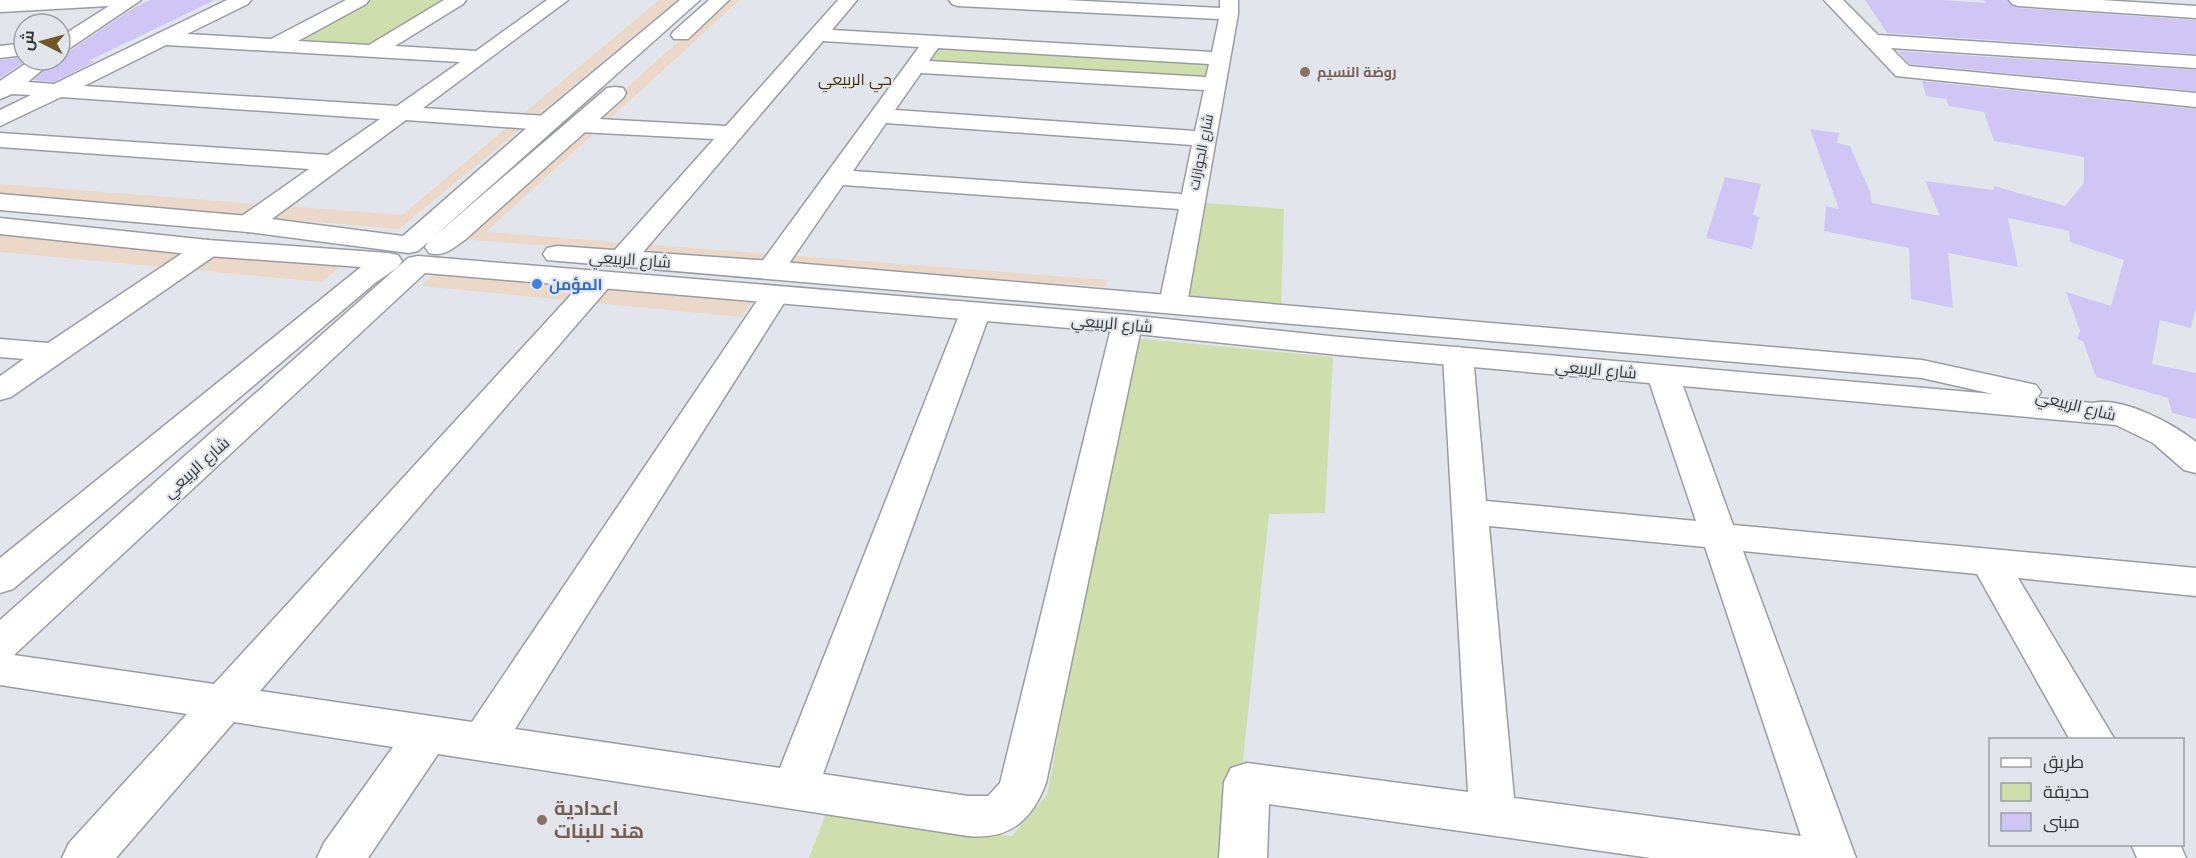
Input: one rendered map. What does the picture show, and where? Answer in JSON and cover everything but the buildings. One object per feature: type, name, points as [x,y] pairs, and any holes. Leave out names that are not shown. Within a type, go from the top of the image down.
[{"type":"street","points":[[0,6],[126,0]]},
{"type":"street","points":[[72,38],[132,0]]},
{"type":"street","points":[[0,119],[242,0]]},
{"type":"street","points":[[275,45],[360,0]]},
{"type":"street","points":[[373,51],[457,0]]},
{"type":"street","points":[[248,224],[559,0]]},
{"type":"street","name":"شارع الربيعي","points":[[0,579],[580,124],[639,72],[691,0]]},
{"type":"street","name":"شارع الربيعي","points":[[0,644],[413,255],[546,123],[647,39],[692,26],[720,0]]},
{"type":"street","points":[[86,858],[848,0]]},
{"type":"street","points":[[958,0],[1229,7]]},
{"type":"street","points":[[1833,0],[1903,72],[2196,100]]},
{"type":"street","points":[[2018,0],[2196,11]]},
{"type":"street","points":[[2180,0],[2196,11]]},
{"type":"street","name":"شارع الجوازات","points":[[0,669],[794,791],[982,818],[998,814],[1010,807],[1019,796],[1136,313],[1192,202],[1229,7]]},
{"type":"street","points":[[816,35],[1220,59]]},
{"type":"street","points":[[163,39],[480,57]]},
{"type":"street","points":[[1873,41],[2196,62]]},
{"type":"street","points":[[483,742],[837,177],[932,42]]},
{"type":"street","points":[[915,66],[1214,84]]},
{"type":"street","points":[[3,89],[27,72]]},
{"type":"street","points":[[3,89],[546,123]]},
{"type":"street","points":[[880,116],[1204,139]]},
{"type":"street","points":[[580,124],[732,133]]},
{"type":"street","points":[[0,140],[333,163]]},
{"type":"street","points":[[837,177],[1192,202]]},
{"type":"street","name":"شارع الربيعي","points":[[0,202],[248,224],[413,255]]},
{"type":"street","name":"شارع الربيعي","points":[[0,226],[208,248],[413,255],[611,269],[1136,313],[1922,369],[2124,417]]},
{"type":"street","points":[[0,390],[208,248]]},
{"type":"street","name":"شارع الربيعي","points":[[773,282],[975,312],[1136,313],[1458,356],[2124,417]]},
{"type":"street","points":[[794,791],[975,312]]},
{"type":"street","points":[[0,348],[53,353]]},
{"type":"street","points":[[1458,356],[1492,815]]},
{"type":"street","points":[[1943,373],[1967,382],[1977,390],[1977,398],[1960,403]]},
{"type":"street","points":[[1663,375],[1832,858]]},
{"type":"street","points":[[2124,417],[2162,433],[2186,450],[2196,462]]},
{"type":"street","points":[[1470,512],[2196,582]]},
{"type":"street","points":[[1989,562],[2092,738]]},
{"type":"street","points":[[341,858],[427,734]]},
{"type":"street","points":[[1243,858],[1247,782],[1492,815],[1673,849],[1806,858]]},
{"type":"shaded area","points":[[659,0],[677,0],[399,229],[0,196],[0,184],[402,215]]},
{"type":"shaded area","points":[[724,0],[740,0],[486,232],[1108,280],[1105,287],[459,239]]},
{"type":"shaded area","points":[[0,234],[342,265],[322,282],[0,252]]},
{"type":"shaded area","points":[[435,273],[753,300],[741,317],[421,286]]},
{"type":"green space","points":[[360,0],[457,0],[373,51],[275,45]]},
{"type":"green space","points":[[932,42],[1220,59],[1214,84],[915,66]]},
{"type":"green space","points":[[1192,202],[1284,209],[1281,309],[1173,304]]},
{"type":"green space","points":[[1133,338],[1333,357],[1325,513],[1269,514],[1240,789],[1236,858],[809,858],[826,813],[1012,836],[1047,795]]},
{"type":"place","name":"روضة النسيم","points":[[1305,72]]},
{"type":"place","name":"المؤمن","points":[[537,284]]},
{"type":"place","name":"اعدادية هند للبنات","points":[[542,820]]},
{"type":"district","name":"حي الربيعي","points":[[855,79]]}]
